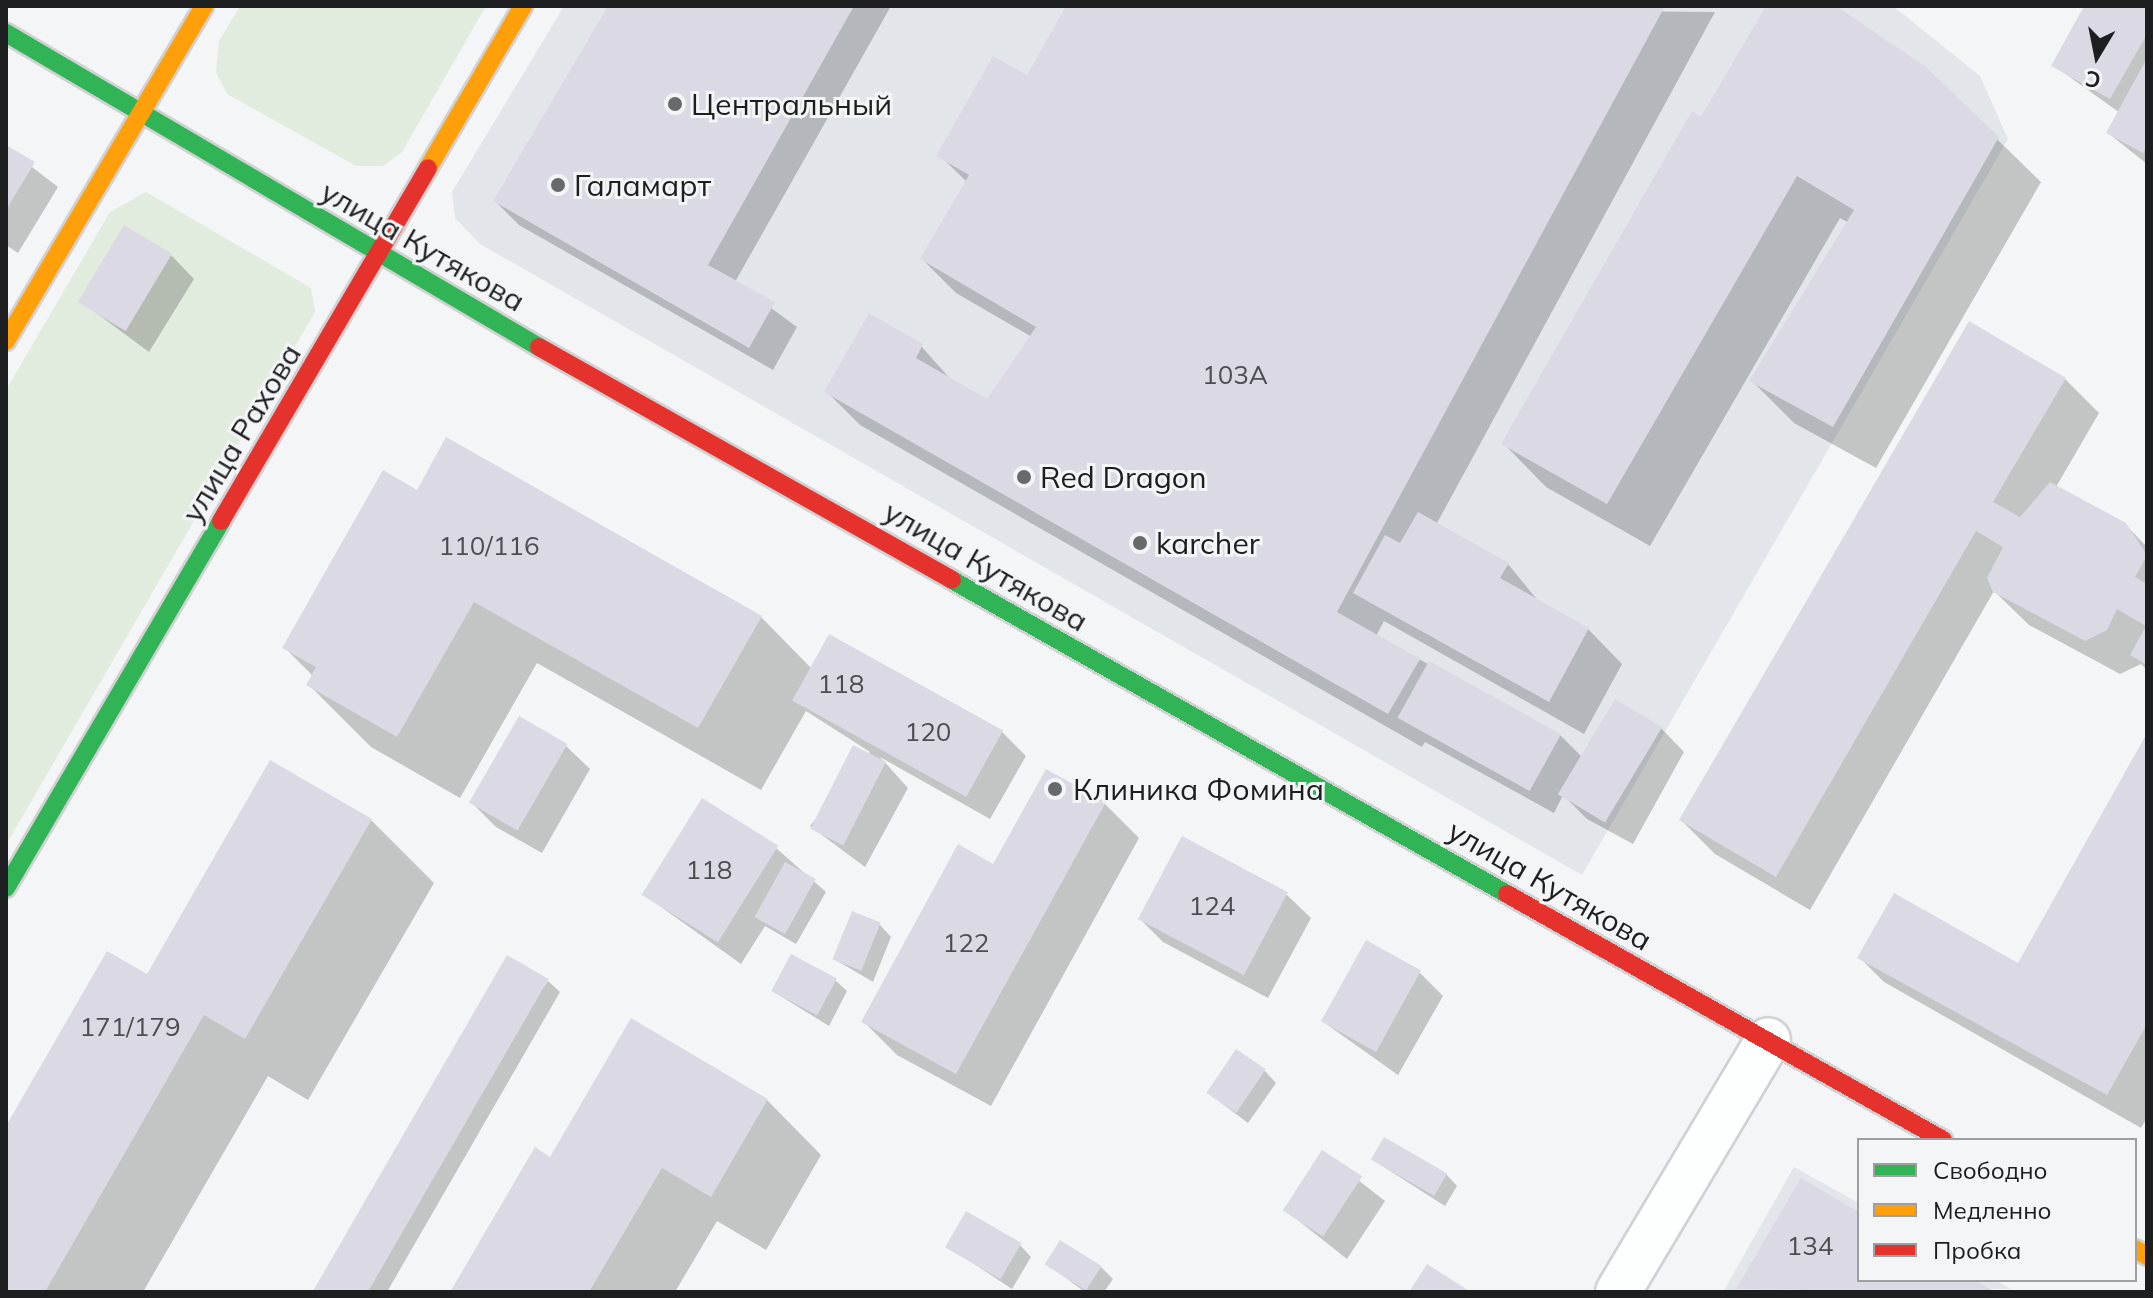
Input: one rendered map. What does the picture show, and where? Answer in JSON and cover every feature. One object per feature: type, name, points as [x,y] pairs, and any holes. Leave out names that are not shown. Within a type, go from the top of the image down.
[{"type":"street","points":[[6,341],[204,6]]},
{"type":"street","name":"улица Рахова","points":[[6,888],[523,6]]},
{"type":"street","name":"улица Кутякова","points":[[6,33],[141,110],[376,254],[1940,1138]]},
{"type":"street","points":[[1618,1292],[1768,1040]]},
{"type":"shaded area","points":[[564,6],[1893,6],[1980,76],[2008,139],[1582,875],[480,244],[455,218],[452,192]]},
{"type":"shaded area","points":[[1794,1167],[1857,1202],[1857,1282],[1999,1282],[2011,1289],[1723,1292]]},
{"type":"green space","points":[[240,6],[486,6],[402,152],[383,166],[356,166],[227,94],[216,72],[219,41]]},
{"type":"green space","points":[[146,192],[311,288],[315,312],[6,845],[6,390],[110,212]]},
{"type":"building","name":"Центральный","points":[[608,6],[854,6],[708,265],[775,302],[749,348],[493,201]]},
{"type":"building","points":[[1066,6],[1665,6],[1337,612],[1420,659],[1388,714],[824,392],[869,313],[923,344],[916,358],[987,399],[1036,327],[920,259],[969,175],[936,156],[993,56],[1027,75]]},
{"type":"building","points":[[1766,6],[1836,6],[1926,67],[1999,137],[1833,427],[1749,381],[1854,210],[1797,176],[1607,504],[1501,444],[1692,111],[1701,117]]},
{"type":"building","points":[[2084,6],[2147,6],[2147,34],[2110,99],[2051,66]]},
{"type":"building","points":[[2147,58],[2147,146],[2143,153],[2106,133]]},
{"type":"building","points":[[6,145],[35,162],[6,210]]},
{"type":"building","points":[[124,225],[172,254],[126,331],[78,302]]},
{"type":"building","points":[[1969,321],[2066,378],[1993,502],[2020,517],[2050,482],[2126,523],[2147,555],[2135,577],[2147,584],[2147,665],[2130,655],[2146,626],[2117,609],[2107,630],[2085,641],[1993,592],[1987,578],[2003,547],[1976,531],[1776,877],[1679,820]]},
{"type":"building","points":[[446,437],[762,616],[698,728],[474,602],[397,737],[306,685],[316,667],[282,648],[383,470],[417,490]]},
{"type":"building","points":[[1418,512],[1509,563],[1500,578],[1589,628],[1549,702],[1353,593],[1385,535],[1400,543]]},
{"type":"building","points":[[829,634],[1003,730],[966,797],[792,700]]},
{"type":"building","points":[[1429,661],[1561,734],[1530,791],[1397,718]]},
{"type":"building","points":[[1615,699],[1662,727],[1605,822],[1558,794]]},
{"type":"building","points":[[519,716],[567,744],[517,831],[469,803]]},
{"type":"building","points":[[2147,733],[2147,1024],[2107,1095],[1857,958],[1894,893],[2018,963]]},
{"type":"building","points":[[853,745],[886,762],[843,846],[810,829]]},
{"type":"building","points":[[270,760],[372,819],[245,1039],[204,1015],[45,1292],[6,1292],[6,1126],[107,951],[147,974]]},
{"type":"building","points":[[1046,769],[1106,802],[956,1074],[861,1022],[958,844],[993,864]]},
{"type":"building","points":[[702,798],[778,846],[718,942],[642,895]]},
{"type":"building","points":[[1182,836],[1288,892],[1244,975],[1138,919]]},
{"type":"building","points":[[785,862],[816,879],[785,934],[754,917]]},
{"type":"building","points":[[852,911],[881,923],[861,971],[833,959]]},
{"type":"building","points":[[1366,940],[1421,971],[1376,1052],[1321,1021]]},
{"type":"building","points":[[791,954],[837,978],[817,1015],[771,991]]},
{"type":"building","points":[[507,955],[549,979],[368,1292],[313,1292]]},
{"type":"building","points":[[631,1018],[768,1099],[711,1197],[662,1168],[589,1292],[450,1292],[535,1147],[550,1157]]},
{"type":"building","points":[[1236,1049],[1266,1069],[1236,1113],[1206,1093]]},
{"type":"building","points":[[1384,1137],[1447,1174],[1434,1196],[1371,1160]]},
{"type":"building","points":[[1322,1150],[1362,1176],[1323,1237],[1283,1210]]},
{"type":"building","points":[[1801,1178],[1857,1211],[1857,1282],[1978,1282],[1995,1292],[1736,1289]]},
{"type":"building","points":[[966,1211],[1021,1243],[1000,1279],[945,1247]]},
{"type":"building","points":[[1060,1240],[1102,1266],[1086,1291],[1045,1265]]},
{"type":"building","points":[[1427,1264],[1471,1292],[1409,1292]]},
{"type":"traffic: fast","points":[[6,33],[539,347]]},
{"type":"traffic: fast","points":[[6,888],[221,521]]},
{"type":"traffic: fast","points":[[952,580],[1507,894]]},
{"type":"traffic: slow","points":[[6,341],[204,6]]},
{"type":"traffic: slow","points":[[428,168],[523,6]]},
{"type":"traffic: slow","points":[[2137,1250],[2147,1256]]},
{"type":"traffic: jam","points":[[221,521],[428,168]]},
{"type":"traffic: jam","points":[[539,347],[952,580]]},
{"type":"traffic: jam","points":[[1507,894],[1939,1138]]},
{"type":"place","name":"Центральный","points":[[675,104]]},
{"type":"place","name":"Галамарт","points":[[558,185]]},
{"type":"place","name":"Red Dragon","points":[[1024,477]]},
{"type":"place","name":"karcher","points":[[1140,543]]},
{"type":"place","name":"Клиника Фомина","points":[[1055,789]]}]
